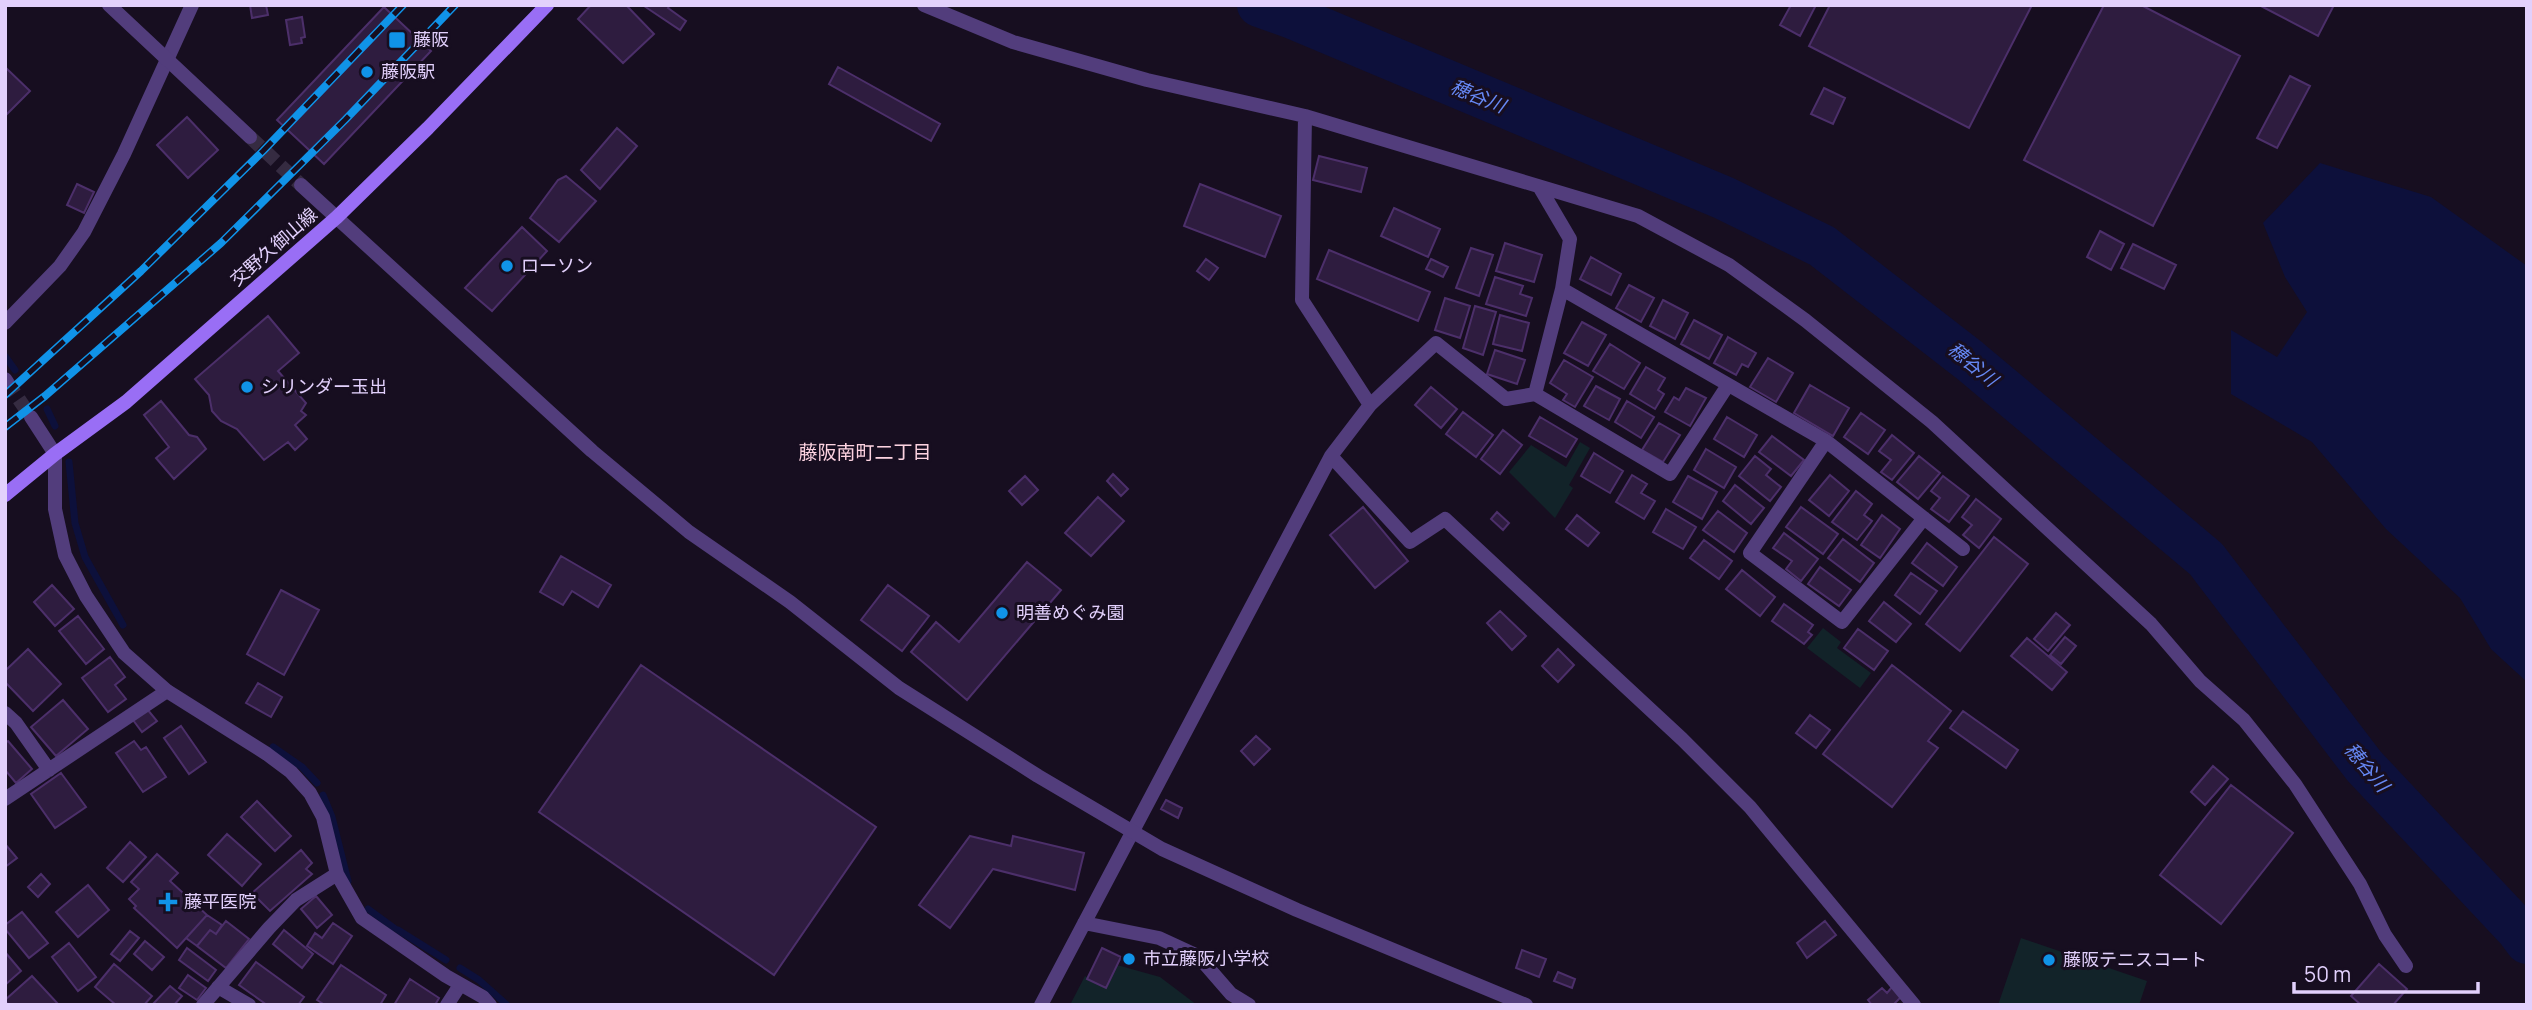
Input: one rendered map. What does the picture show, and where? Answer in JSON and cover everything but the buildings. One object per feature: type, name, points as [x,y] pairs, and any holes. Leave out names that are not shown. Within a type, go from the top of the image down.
[{"type":"main road","name":"交野久御山線","points":[[5,495],[126,402],[337,217],[547,5]]},
{"type":"street","points":[[109,5],[250,137]]},
{"type":"street","points":[[5,323],[60,265],[84,232],[192,5]]},
{"type":"street","points":[[924,5],[1013,42],[1147,80],[1305,116],[1638,216],[1729,265],[1805,320],[1932,422],[2151,624],[2200,681],[2244,720],[2316,814],[2360,884],[2385,935],[2406,966]]},
{"type":"street","points":[[1305,116],[1302,300],[1370,405]]},
{"type":"street","points":[[301,185],[592,451],[689,532],[790,603],[899,688],[1038,776],[1162,849],[1297,911],[1526,1005]]},
{"type":"street","points":[[1535,394],[1562,289],[1570,239],[1541,188]]},
{"type":"street","points":[[1562,289],[1826,441],[1963,549]]},
{"type":"street","points":[[1041,1005],[1331,456],[1370,405],[1436,343],[1506,399],[1535,394],[1670,474],[1728,385]]},
{"type":"street","points":[[31,417],[55,454],[55,509],[65,555],[86,596],[124,653],[167,691],[291,772],[310,793],[323,817],[337,874],[362,918],[460,985],[483,997],[490,1005]]},
{"type":"street","points":[[1826,441],[1750,553],[1842,622],[1924,518]]},
{"type":"street","points":[[1331,456],[1410,542],[1445,519],[1682,739],[1750,807],[1913,1005]]},
{"type":"street","points":[[5,799],[167,691]]},
{"type":"street","points":[[5,713],[16,723],[49,770]]},
{"type":"street","points":[[203,1005],[244,951],[296,900],[337,874]]},
{"type":"street","points":[[1084,923],[1159,938],[1198,956],[1231,994],[1249,1005]]},
{"type":"street","points":[[447,1005],[460,985]]},
{"type":"street","points":[[218,987],[249,1005]]},
{"type":"shaded area","points":[[2320,163],[2431,197],[2527,266],[2527,682],[2491,649],[2460,598],[2386,529],[2312,442],[2231,394],[2231,330],[2277,357],[2307,312],[2285,277],[2263,223]]},
{"type":"shaded area","points":[[1580,442],[1590,448],[1569,485],[1573,488],[1555,518],[1509,472],[1531,445],[1566,467]]},
{"type":"shaded area","points":[[1823,628],[1841,642],[1837,648],[1871,673],[1860,688],[1807,648]]},
{"type":"shaded area","name":"藤阪テニスコート","points":[[2021,938],[2147,981],[2139,1005],[1998,1005]]},
{"type":"shaded area","points":[[1117,965],[1160,977],[1197,1005],[1070,1005],[1085,976],[1106,988]]},
{"type":"waterway","name":"穂谷川","points":[[1259,5],[1724,198],[1822,246],[1969,360],[2206,559],[2364,766],[2527,942]]},
{"type":"waterway","points":[[5,356],[15,370]]},
{"type":"waterway","points":[[47,409],[55,426]]},
{"type":"waterway","points":[[69,462],[75,523],[85,557],[123,625]]},
{"type":"waterway","points":[[273,747],[302,767],[317,783]]},
{"type":"waterway","points":[[323,795],[332,817],[348,881]]},
{"type":"waterway","points":[[368,909],[394,928]]},
{"type":"waterway","points":[[398,930],[446,960]]},
{"type":"waterway","points":[[460,968],[479,980],[507,1005]]},
{"type":"tunnel","points":[[250,137],[301,185]]},
{"type":"tunnel","points":[[7,382],[31,417]]},
{"type":"railway","points":[[5,395],[141,271],[263,151],[403,5]]},
{"type":"railway","points":[[5,427],[45,396],[221,243],[345,120],[455,5]]},
{"type":"place","name":"藤阪","points":[[397,40]]},
{"type":"place","name":"藤阪駅","points":[[367,72]]},
{"type":"place","name":"ローソン","points":[[507,266]]},
{"type":"place","name":"シリンダー玉出","points":[[247,387]]},
{"type":"place","name":"明善めぐみ園","points":[[1002,613]]},
{"type":"place","name":"藤平医院","points":[[168,902]]},
{"type":"place","name":"市立藤阪小学校","points":[[1129,959]]},
{"type":"place","name":"藤阪テニスコート","points":[[2049,960]]},
{"type":"district","name":"藤阪南町二丁目","points":[[865,452]]}]
